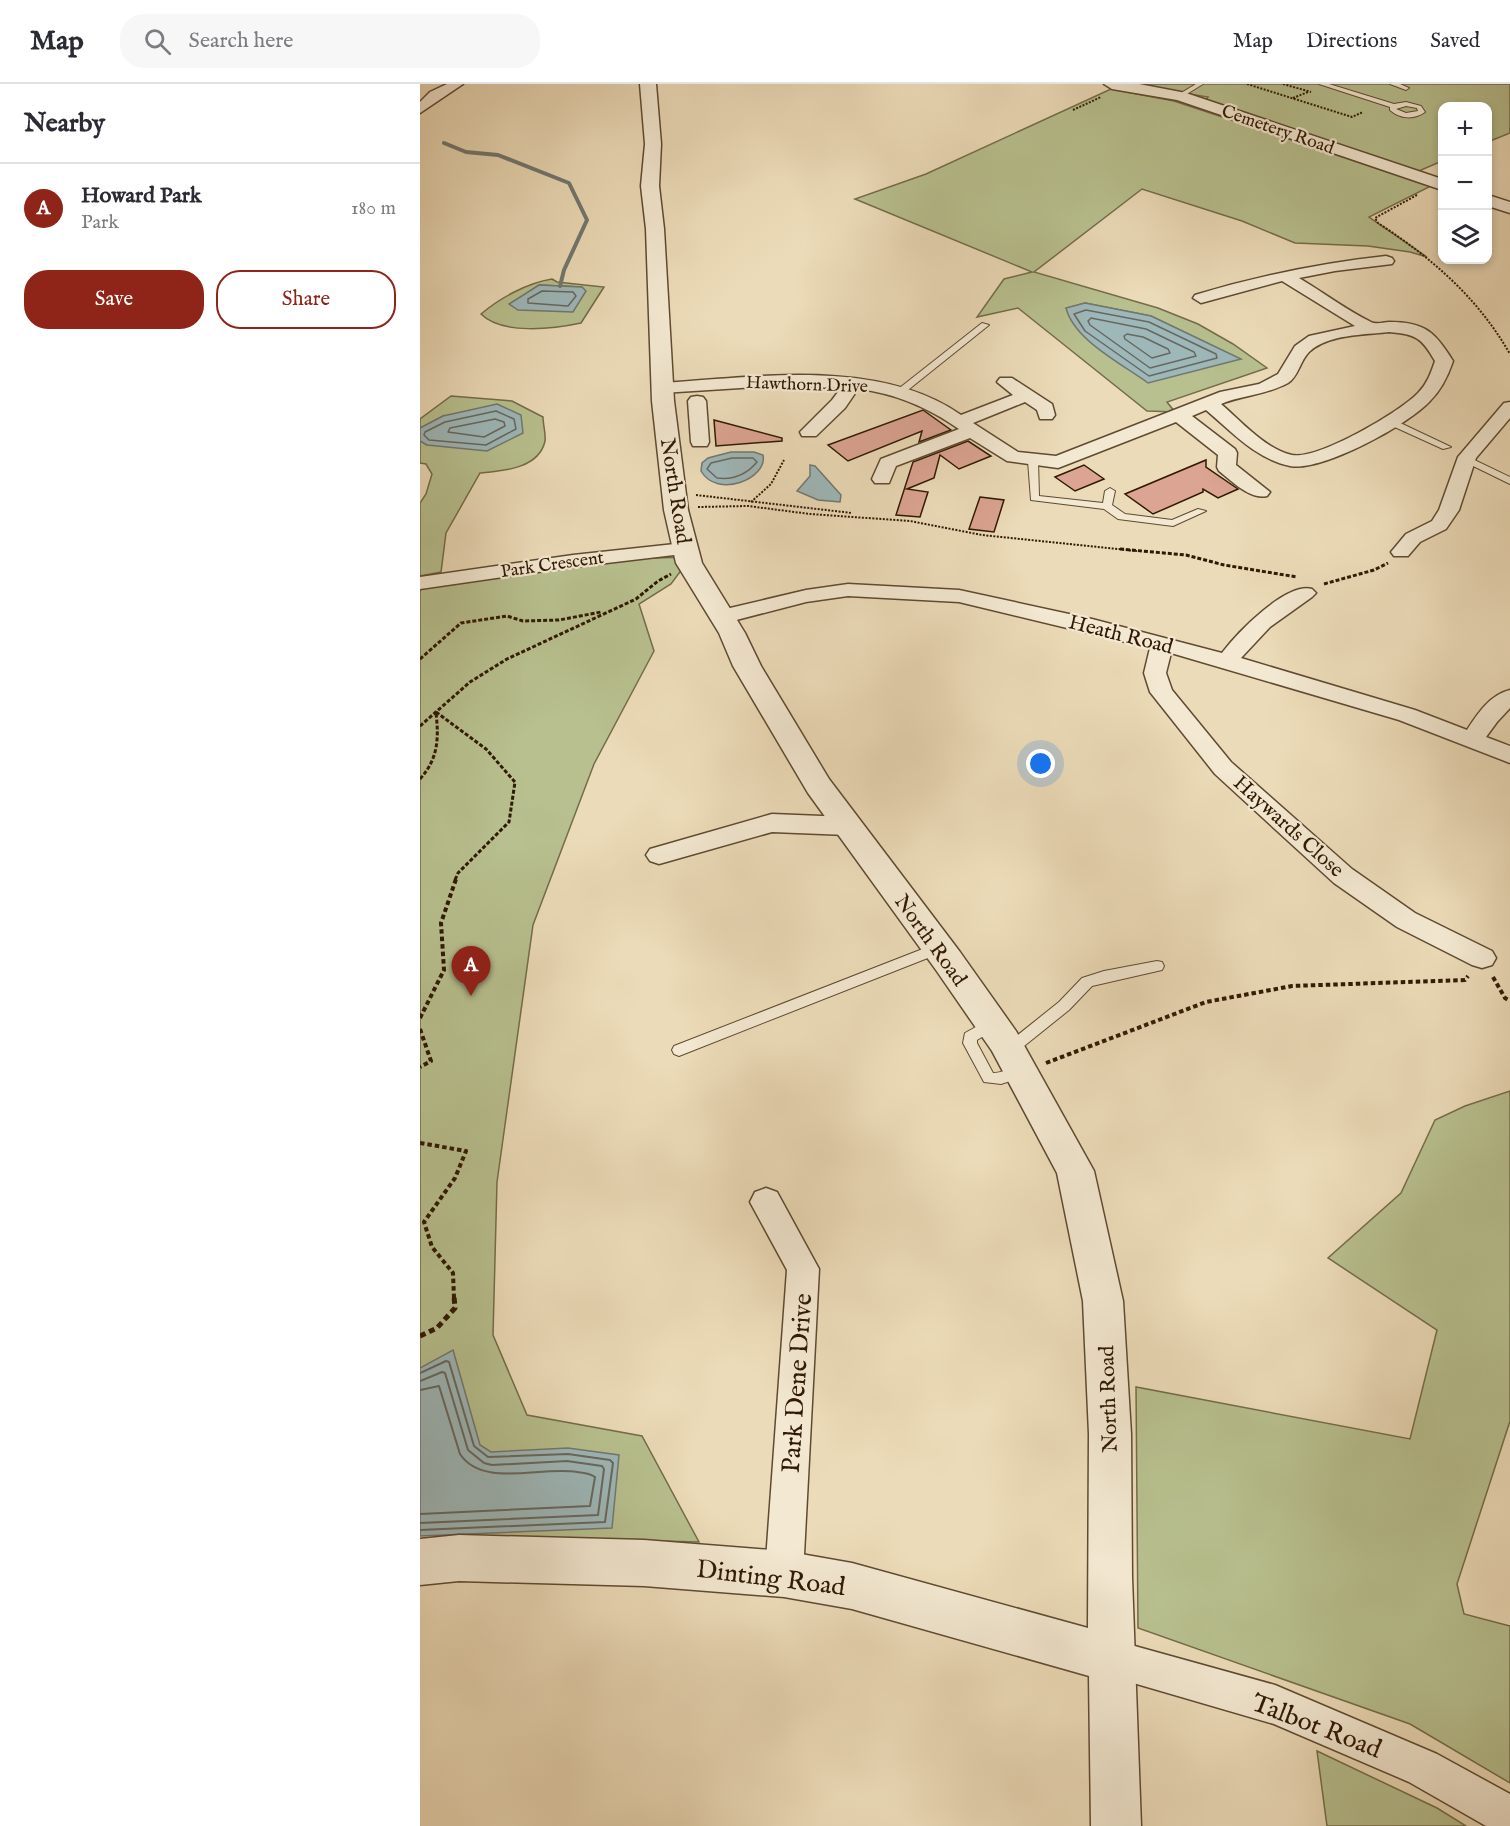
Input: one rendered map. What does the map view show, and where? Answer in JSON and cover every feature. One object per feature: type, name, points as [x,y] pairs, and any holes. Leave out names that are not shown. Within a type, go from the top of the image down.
[{"type":"street","points":[[420,109],[424,102],[458,84]]},
{"type":"street","name":"North Road","points":[[648,84],[653,144],[650,186],[655,229],[662,388],[676,503],[687,556],[818,786],[938,948],[1007,1049],[1075,1171],[1103,1301],[1110,1434],[1109,1577],[1116,1826]]},
{"type":"street","name":"Cemetery Road","points":[[1117,85],[1180,96],[1438,184]]},
{"type":"street","points":[[1492,201],[1510,208]]},
{"type":"street","points":[[1201,298],[1247,284],[1335,266],[1386,261]]},
{"type":"street","points":[[1285,276],[1368,328]]},
{"type":"street","name":"Hawthorn Drive","points":[[662,388],[773,381],[853,383],[900,392],[943,410],[997,448],[1014,457],[1058,462],[1226,396],[1264,388],[1286,376],[1301,350],[1315,340],[1368,328],[1399,327],[1421,333],[1431,341],[1444,361],[1434,385],[1418,403],[1391,422],[1324,454],[1298,460],[1277,457],[1210,404]]},
{"type":"street","points":[[1006,382],[1046,408],[1046,415]]},
{"type":"street","points":[[809,432],[839,404],[853,383]]},
{"type":"street","points":[[882,478],[888,463],[899,452],[967,426],[1026,396]]},
{"type":"street","points":[[667,429],[699,434],[697,401]]},
{"type":"street","points":[[1401,552],[1413,538],[1439,525],[1449,510],[1466,459],[1510,408]]},
{"type":"street","points":[[1179,415],[1228,453],[1226,467],[1260,492]]},
{"type":"street","name":"Park Crescent","points":[[420,583],[573,561],[687,556]]},
{"type":"street","points":[[1227,661],[1242,640],[1269,615],[1309,584]]},
{"type":"street","name":"Heath Road","points":[[721,617],[806,596],[848,590],[959,596],[1227,661],[1407,716],[1510,755]]},
{"type":"street","name":"Haywards Close","points":[[1162,645],[1155,673],[1161,692],[1223,768],[1343,876],[1406,920],[1482,958]]},
{"type":"street","points":[[1473,741],[1486,719],[1500,703],[1510,697]]},
{"type":"street","points":[[659,855],[772,823],[847,826]]},
{"type":"street","name":"Park Dene Drive","points":[[766,1202],[803,1269],[784,1574]]},
{"type":"street","name":"Dinting Road","points":[[420,1562],[459,1558],[644,1563],[784,1574],[852,1586],[1113,1659]]},
{"type":"street","name":"Talbot Road","points":[[1113,1659],[1275,1704],[1423,1768],[1510,1817]]},
{"type":"lane","points":[[1180,96],[1200,84]]},
{"type":"lane","points":[[1322,84],[1394,106]]},
{"type":"lane","points":[[1393,84],[1406,88]]},
{"type":"lane","points":[[900,392],[985,326]]},
{"type":"lane","points":[[1391,422],[1446,447]]},
{"type":"lane","points":[[1466,459],[1510,481]]},
{"type":"lane","points":[[1033,460],[1034,498],[1107,506],[1122,517],[1173,523],[1201,511]]},
{"type":"lane","points":[[1107,506],[1110,491]]},
{"type":"lane","points":[[679,1050],[938,948]]},
{"type":"lane","points":[[1007,1049],[1065,1006],[1087,982],[1104,976],[1158,966]]},
{"type":"path","points":[[1073,110],[1117,85]]},
{"type":"path","points":[[1438,186],[1375,218],[1378,223],[1424,256],[1461,289],[1500,334],[1510,354]]},
{"type":"path","points":[[751,502],[771,484],[784,460]]},
{"type":"path","points":[[676,503],[694,495],[852,513]]},
{"type":"path","points":[[676,503],[748,506],[810,514],[910,521],[982,535],[1186,555],[1224,565],[1265,570],[1309,584],[1328,584],[1341,578],[1374,570],[1397,558],[1401,552]]},
{"type":"path","points":[[420,726],[470,682],[507,659],[636,599],[658,580],[684,569],[687,556]]},
{"type":"path","points":[[420,659],[461,623],[507,616],[523,621],[559,620],[607,612]]},
{"type":"path","points":[[420,779],[431,768],[439,742],[436,712]]},
{"type":"path","points":[[420,1018],[444,970],[441,923],[458,873],[509,822],[515,782],[486,749],[436,712]]},
{"type":"path","points":[[1007,1049],[1206,1002],[1292,986],[1465,980],[1482,958],[1505,998],[1510,1001]]},
{"type":"path","points":[[420,1029],[430,1061],[420,1067]]},
{"type":"path","points":[[420,1143],[466,1151],[455,1178],[423,1222],[432,1247],[453,1273],[455,1308],[437,1328],[420,1336]]},
{"type":"green space","points":[[1127,84],[1510,84],[1510,133],[1492,140],[1492,102],[1438,102],[1438,163],[1419,171],[1210,103],[1206,100],[1208,97]]},
{"type":"green space","points":[[1111,89],[1174,101],[1431,186],[1369,217],[1427,257],[1368,246],[1295,243],[1242,221],[1142,189],[1034,272],[1158,308],[1198,324],[1233,344],[1267,368],[1167,402],[1175,412],[1147,411],[1018,308],[977,317],[1004,279],[1032,272],[855,199],[926,174]],"holes":[[[1085,303],[1151,316],[1240,359],[1067,308]]]},
{"type":"green space","points":[[552,279],[557,282],[604,287],[581,323],[557,327],[514,328],[490,321],[481,314],[514,292]],"holes":[[[539,285],[582,287],[510,305]]]},
{"type":"green space","points":[[451,396],[512,401],[543,417],[545,441],[535,458],[528,463],[509,469],[480,473],[446,533],[441,572],[420,576],[420,503],[426,494],[432,474],[426,464],[420,463],[420,441],[427,445],[443,416],[420,428],[420,419]]},
{"type":"green space","points":[[691,557],[671,584],[639,604],[654,651],[594,764],[533,925],[497,1182],[493,1335],[527,1415],[642,1436],[699,1542],[420,1535],[420,589],[474,578],[619,559]]},
{"type":"green space","points":[[1510,1091],[1510,1421],[1457,1584],[1464,1614],[1510,1626],[1510,1783],[1410,1724],[1138,1628],[1136,1387],[1410,1439],[1437,1330],[1328,1258],[1401,1193],[1435,1120],[1465,1106]]},
{"type":"green space","points":[[1317,1751],[1437,1808],[1466,1826],[1327,1826]]},
{"type":"water","points":[[539,285],[582,287],[586,291],[573,312],[518,310],[509,304]]},
{"type":"water","points":[[1085,303],[1151,316],[1241,359],[1148,383],[1100,350],[1079,331],[1066,308]]},
{"type":"water","points":[[497,404],[521,415],[523,433],[487,451],[427,445],[420,441],[420,428],[443,416]]},
{"type":"water","points":[[731,452],[754,452],[763,455],[758,472],[750,478],[729,485],[718,484],[708,479],[701,471],[702,463],[708,458]]},
{"type":"water","points":[[810,465],[815,466],[841,495],[840,502],[818,500],[797,491],[810,476]]},
{"type":"water","points":[[453,1350],[480,1445],[491,1452],[568,1448],[619,1455],[612,1528],[420,1536],[420,1368]]},
{"type":"building","points":[[923,410],[951,430],[919,442],[922,431],[848,461],[828,445]]},
{"type":"building","points":[[714,420],[782,438],[782,441],[716,446]]},
{"type":"building","points":[[968,441],[991,456],[959,469],[940,455],[934,478],[907,489],[928,492],[920,517],[896,515],[913,462]]},
{"type":"building","points":[[1206,460],[1206,467],[1238,489],[1218,498],[1203,489],[1203,492],[1153,514],[1125,494]]},
{"type":"building","points":[[1084,465],[1104,479],[1075,491],[1055,477]]},
{"type":"building","points":[[980,497],[1004,500],[994,532],[969,529]]},
{"type":"waterway","points":[[444,143],[466,152],[498,155],[569,183],[587,220],[564,270],[560,286]]},
{"type":"place","name":"Howard Park","points":[[471,996]]}]
